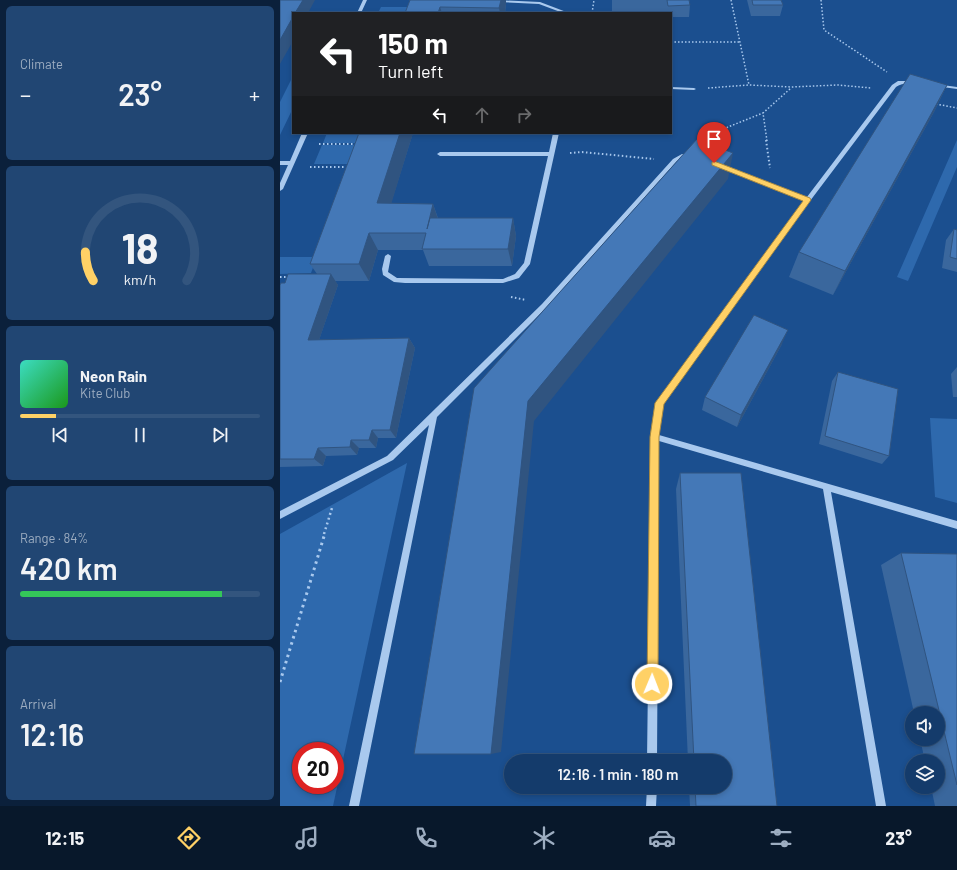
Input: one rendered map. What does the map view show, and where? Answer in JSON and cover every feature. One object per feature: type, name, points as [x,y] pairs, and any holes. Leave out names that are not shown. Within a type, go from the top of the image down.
[{"type":"street","points":[[359,12],[365,0]]},
{"type":"street","points":[[492,1],[540,3],[564,12]]},
{"type":"street","points":[[652,754],[655,437],[660,403],[808,200],[894,86],[900,82],[917,82]]},
{"type":"street","points":[[930,84],[957,88]]},
{"type":"street","points":[[672,88],[694,89]]},
{"type":"street","points":[[280,189],[305,134]]},
{"type":"street","points":[[388,256],[385,273],[396,280],[503,282],[514,278],[527,264],[556,134]]},
{"type":"street","points":[[440,154],[551,154]]},
{"type":"street","points":[[280,515],[390,458],[434,417],[544,306],[675,160],[682,156],[700,157]]},
{"type":"street","points":[[280,163],[292,163]]},
{"type":"street","points":[[714,163],[808,200]]},
{"type":"street","points":[[354,806],[434,417]]},
{"type":"street","points":[[655,437],[957,525]]},
{"type":"street","points":[[826,488],[881,806]]},
{"type":"street","points":[[652,794],[652,806]]},
{"type":"path","points":[[592,12],[594,0]]},
{"type":"path","points":[[731,0],[749,85]]},
{"type":"path","points":[[820,0],[824,30],[900,82]]},
{"type":"path","points":[[672,42],[740,42]]},
{"type":"path","points":[[694,89],[749,85],[791,87],[838,85],[862,86],[888,94]]},
{"type":"path","points":[[682,156],[690,148],[728,127],[763,113],[791,87]]},
{"type":"path","points":[[934,103],[957,108]]},
{"type":"path","points":[[763,113],[772,186]]},
{"type":"path","points":[[319,144],[361,144]]},
{"type":"path","points":[[551,154],[582,152],[675,160]]},
{"type":"path","points":[[310,167],[352,166]]},
{"type":"path","points":[[280,277],[296,277]]},
{"type":"path","points":[[280,682],[339,485]]},
{"type":"shaded area","points":[[381,7],[413,7],[411,12],[378,12]]},
{"type":"shaded area","points":[[292,78],[292,110],[280,135],[280,102]]},
{"type":"shaded area","points":[[327,134],[367,134],[364,143],[323,143]]},
{"type":"shaded area","points":[[957,140],[957,167],[908,281],[897,277]]},
{"type":"shaded area","points":[[322,145],[363,145],[357,164],[314,164]]},
{"type":"shaded area","points":[[280,257],[317,257],[311,273],[280,274]]},
{"type":"shaded area","points":[[930,418],[957,419],[957,503],[935,497]]},
{"type":"shaded area","points":[[407,463],[344,755],[344,742],[292,742],[292,794],[336,794],[333,806],[280,806],[280,534]]},
{"type":"building","points":[[280,0],[303,0],[296,12],[292,12],[292,19],[280,40]]},
{"type":"building","points":[[410,0],[501,0],[499,8],[440,7],[438,12],[405,12]]},
{"type":"building","points":[[667,0],[689,0],[690,5],[668,6]]},
{"type":"building","points":[[752,0],[781,0],[783,5],[753,5]]},
{"type":"building","points":[[910,74],[947,85],[845,271],[799,252]]},
{"type":"building","points":[[359,134],[400,134],[377,203],[433,204],[427,229],[430,218],[513,218],[508,249],[422,249],[426,233],[369,233],[359,264],[310,264]]},
{"type":"building","points":[[697,139],[733,153],[528,401],[491,754],[414,754],[474,388]]},
{"type":"building","points":[[954,229],[957,230],[957,259],[950,257]]},
{"type":"building","points":[[288,274],[331,274],[308,340],[409,338],[390,430],[372,430],[369,440],[351,440],[350,447],[318,448],[314,459],[280,459],[280,285],[281,283],[285,283]]},
{"type":"building","points":[[754,315],[788,330],[741,415],[705,397]]},
{"type":"building","points":[[838,372],[898,389],[889,456],[825,436]]},
{"type":"building","points":[[680,473],[741,473],[777,806],[696,806],[695,794],[732,794],[732,754],[694,754]]},
{"type":"building","points":[[901,553],[957,554],[957,785],[945,735],[945,706],[938,706]]},
{"type":"route","points":[[652,684],[655,437],[660,403],[808,200],[714,163]]}]
